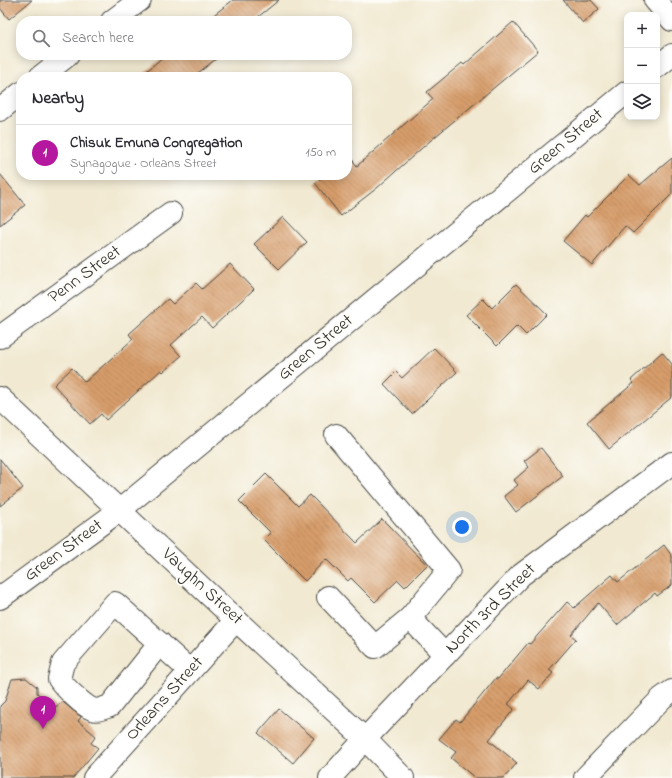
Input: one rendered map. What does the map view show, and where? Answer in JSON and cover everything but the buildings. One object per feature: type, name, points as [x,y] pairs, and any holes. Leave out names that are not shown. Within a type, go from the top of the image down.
[{"type":"street","points":[[119,16],[140,0]]},
{"type":"street","points":[[655,0],[672,20]]},
{"type":"street","points":[[660,65],[672,55]]},
{"type":"street","points":[[46,72],[62,60]]},
{"type":"street","name":"Green Street","points":[[0,598],[120,510],[624,94]]},
{"type":"street","points":[[0,110],[16,97]]},
{"type":"street","name":"Penn Street","points":[[0,337],[171,213]]},
{"type":"street","name":"Vaughn Street","points":[[0,398],[365,739],[403,778]]},
{"type":"street","points":[[328,597],[375,647],[410,618],[449,570],[336,435]]},
{"type":"street","name":"North 3rd Street","points":[[330,778],[365,739],[521,575],[672,463]]},
{"type":"street","points":[[160,643],[110,706],[100,710],[91,709],[64,687],[59,679],[63,663],[115,602],[160,643],[190,671]]},
{"type":"street","points":[[410,618],[445,655]]},
{"type":"street","name":"Orleans Street","points":[[94,778],[236,620]]},
{"type":"street","points":[[584,778],[662,698],[672,691]]},
{"type":"place","name":"Chisuk Emuna Congregation","points":[[43,729]]}]
